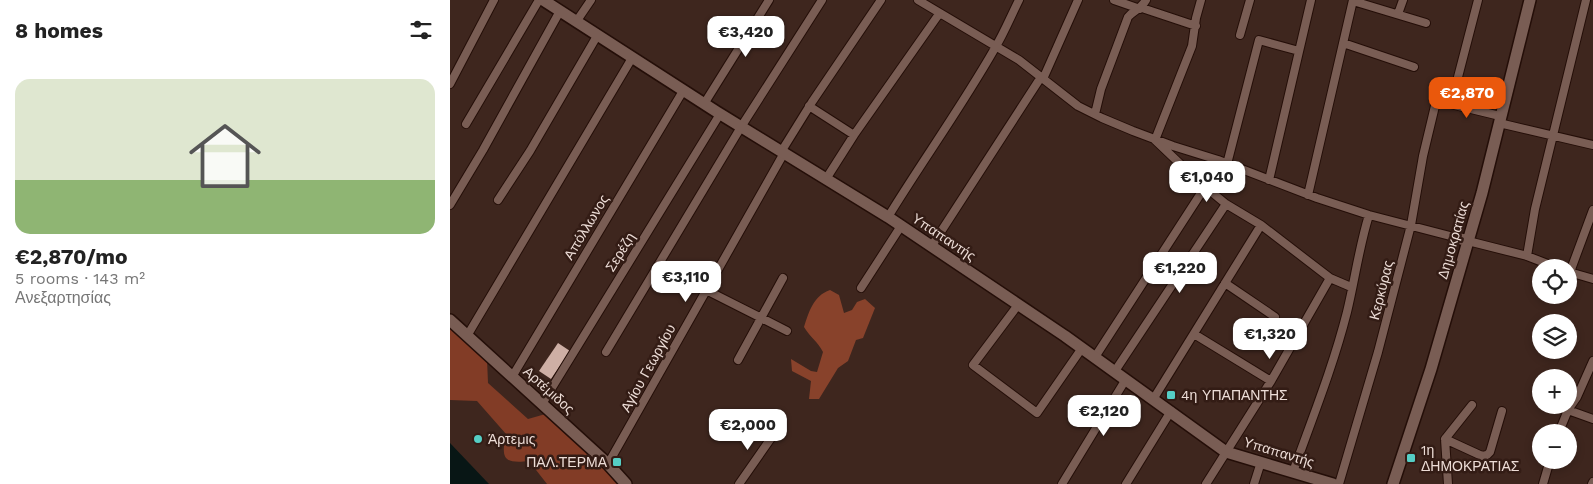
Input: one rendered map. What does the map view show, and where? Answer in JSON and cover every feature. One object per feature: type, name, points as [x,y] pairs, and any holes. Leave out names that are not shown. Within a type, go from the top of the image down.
[{"type":"street","points":[[450,84],[494,0]]},
{"type":"street","points":[[466,124],[539,0]]},
{"type":"street","name":"Υπαπαντής","points":[[543,0],[683,91],[888,217],[1154,398],[1226,452],[1293,472],[1319,482],[1333,484]]},
{"type":"street","points":[[576,22],[591,0]]},
{"type":"street","points":[[704,104],[769,0]]},
{"type":"street","points":[[606,352],[741,127],[822,0]]},
{"type":"street","name":"Αγίου Γεωργίου","points":[[608,464],[809,106],[882,0]]},
{"type":"street","points":[[918,0],[1019,60],[1078,106],[1155,140],[1369,215],[1535,259]]},
{"type":"street","points":[[888,217],[916,170],[959,108],[996,47],[1019,0]]},
{"type":"street","points":[[931,247],[1042,78],[1078,0]]},
{"type":"street","points":[[1114,0],[1142,6],[1196,26]]},
{"type":"street","points":[[1155,140],[1192,46],[1201,0]]},
{"type":"street","points":[[1240,35],[1250,0]]},
{"type":"street","points":[[1269,180],[1311,0]]},
{"type":"street","points":[[1308,194],[1353,0],[1426,23]]},
{"type":"street","points":[[1398,14],[1403,0]]},
{"type":"street","points":[[1478,0],[1451,104],[1500,120],[1593,145]]},
{"type":"street","name":"Δημοκρατίας","points":[[1393,484],[1431,369],[1482,193],[1530,0]]},
{"type":"street","points":[[1527,256],[1535,209],[1590,0]]},
{"type":"street","points":[[1095,114],[1100,89],[1128,17],[1142,6]]},
{"type":"street","points":[[450,204],[483,150],[560,11]]},
{"type":"street","points":[[826,179],[854,135],[939,14]]},
{"type":"street","points":[[498,200],[530,150],[597,36]]},
{"type":"street","points":[[1227,164],[1258,40],[1299,51]]},
{"type":"street","points":[[1343,43],[1414,67]]},
{"type":"street","points":[[467,336],[632,58]]},
{"type":"street","name":"Απόλλωνος","points":[[512,377],[683,91]]},
{"type":"street","name":"Κερκύρας","points":[[1339,484],[1378,352],[1411,225],[1423,156],[1436,106],[1438,101],[1451,104]]},
{"type":"street","points":[[809,106],[854,135]]},
{"type":"street","name":"Σερέζη","points":[[542,404],[720,114]]},
{"type":"street","points":[[1155,140],[1226,204],[1261,225],[1330,278],[1351,287]]},
{"type":"street","points":[[1094,357],[1205,187]]},
{"type":"street","points":[[1115,371],[1226,204]]},
{"type":"street","points":[[1575,259],[1593,210]]},
{"type":"street","points":[[1293,472],[1337,348],[1347,310],[1361,240],[1369,215]]},
{"type":"street","points":[[1154,398],[1261,225]]},
{"type":"street","points":[[861,288],[901,226]]},
{"type":"street","points":[[1577,274],[1593,279]]},
{"type":"street","points":[[738,360],[782,278]]},
{"type":"street","points":[[1206,484],[1271,381],[1330,278]]},
{"type":"street","points":[[1225,282],[1275,317]]},
{"type":"street","points":[[706,290],[787,331]]},
{"type":"street","points":[[1018,305],[973,365],[1037,413],[1082,348]]},
{"type":"street","name":"Αρτέμιδος","points":[[450,320],[608,464],[626,484]]},
{"type":"street","points":[[1194,334],[1271,381]]},
{"type":"street","points":[[1577,397],[1593,362]]},
{"type":"street","points":[[1062,484],[1126,379]]},
{"type":"street","points":[[1448,484],[1445,439],[1472,406]]},
{"type":"street","points":[[1126,484],[1170,411]]},
{"type":"street","points":[[1445,439],[1482,456],[1486,455],[1490,452],[1502,411]]},
{"type":"street","points":[[1577,413],[1593,419]]},
{"type":"street","points":[[739,484],[776,431]]},
{"type":"street","points":[[1254,484],[1261,462]]},
{"type":"street","points":[[1543,484],[1547,469]]},
{"type":"shaded area","points":[[830,290],[839,295],[844,313],[852,310],[857,302],[865,299],[875,308],[863,338],[856,340],[848,361],[838,368],[819,399],[809,399],[811,381],[792,371],[791,359],[811,371],[817,372],[823,352],[804,327],[816,300],[819,296]]},
{"type":"shaded area","points":[[450,325],[487,359],[488,383],[528,419],[549,413],[610,470],[618,484],[547,484],[529,461],[520,462],[506,458],[504,449],[506,434],[477,401],[450,400]]},
{"type":"shaded area","points":[[450,443],[489,484],[450,484]]},
{"type":"building","points":[[558,343],[570,351],[551,379],[539,371]]},
{"type":"place","name":"4η ΥΠΑΠΑΝΤΗΣ","points":[[1171,395]]},
{"type":"place","name":"Άρτεμις","points":[[478,439]]},
{"type":"place","name":"1η ΔΗΜΟΚΡΑΤΙΑΣ","points":[[1411,458]]},
{"type":"place","name":"ΠΑΛ.ΤΕΡΜΑ","points":[[617,462]]}]
